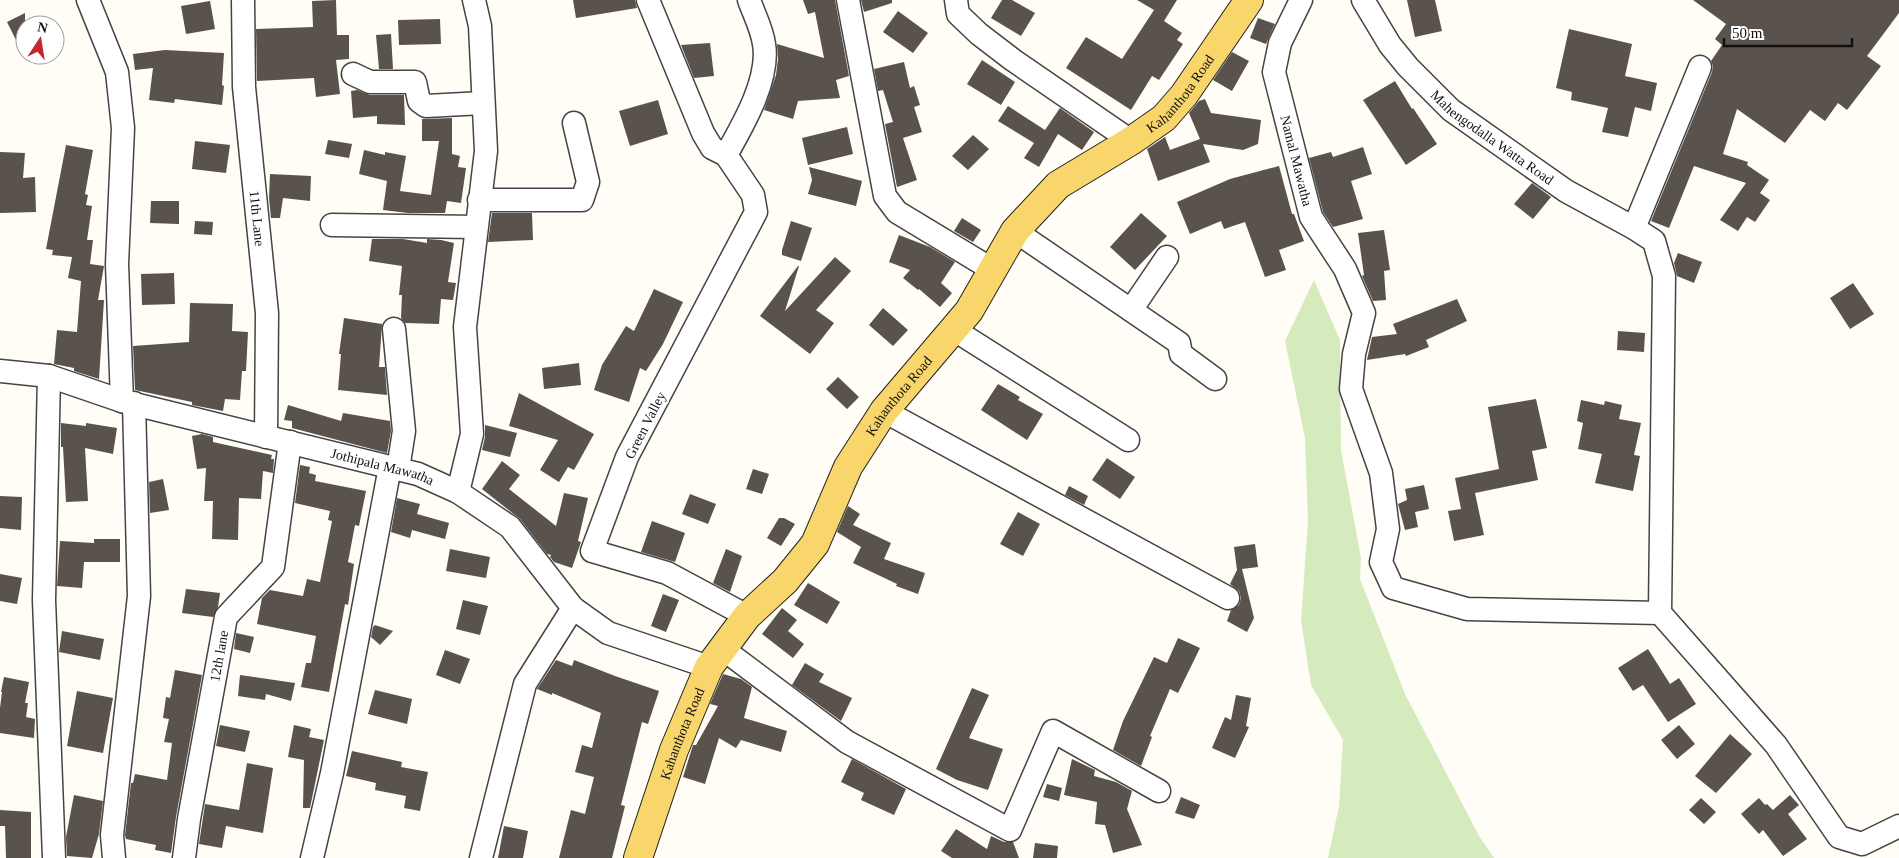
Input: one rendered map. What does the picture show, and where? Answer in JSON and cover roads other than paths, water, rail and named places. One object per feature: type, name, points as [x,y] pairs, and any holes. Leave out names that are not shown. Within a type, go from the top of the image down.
[{"type":"main road","name":"Kahanthota Road","points":[[638,858],[674,750],[716,658],[747,616],[785,581],[815,544],[848,467],[884,411],[969,311],[1015,231],[1058,184],[1131,141],[1164,118],[1184,95],[1249,0]]},
{"type":"street","points":[[88,0],[117,72],[124,128],[118,264],[139,596],[112,835],[114,858]]},
{"type":"street","name":"11th Lane","points":[[243,0],[244,87],[267,313],[266,437]]},
{"type":"street","points":[[458,492],[472,434],[465,327],[486,151],[480,26],[474,0]]},
{"type":"street","name":"Green Valley","points":[[648,0],[702,133],[712,148],[726,155],[753,196],[756,212],[627,457],[592,551],[667,573],[747,616]]},
{"type":"street","points":[[726,155],[753,106],[764,59],[764,44],[749,0]]},
{"type":"street","points":[[848,0],[885,196],[897,212],[993,270]]},
{"type":"street","points":[[956,0],[958,14],[979,34],[1013,60],[1131,141]]},
{"type":"street","name":"Namal Mawatha","points":[[1301,0],[1280,43],[1274,72],[1311,217],[1345,268],[1364,313],[1354,354],[1351,388],[1382,473],[1388,529],[1381,562],[1393,588],[1467,609],[1660,613]]},
{"type":"street","name":"Mahengodalla Watta Road","points":[[1363,0],[1390,45],[1408,67],[1451,110],[1566,191],[1654,241],[1664,276],[1660,613]]},
{"type":"street","points":[[1634,228],[1700,67]]},
{"type":"street","points":[[353,74],[370,82],[414,82],[418,101],[426,106],[483,103]]},
{"type":"street","points":[[479,200],[582,200],[588,182],[574,123]]},
{"type":"street","points":[[332,225],[476,227]]},
{"type":"street","points":[[1015,231],[1180,343],[1181,354],[1215,379]]},
{"type":"street","points":[[1131,310],[1167,257]]},
{"type":"street","points":[[312,858],[332,773],[394,468],[404,431],[394,329]]},
{"type":"street","points":[[953,329],[1128,440]]},
{"type":"street","name":"Jothipala Mawatha","points":[[0,371],[49,376],[128,402],[418,474],[458,492],[510,527],[573,608],[608,633],[716,658],[847,742],[1010,830],[1053,731],[1159,791]]},
{"type":"street","points":[[49,376],[44,600],[54,858]]},
{"type":"street","points":[[884,411],[1228,598]]},
{"type":"street","name":"12th lane","points":[[184,858],[189,819],[226,617],[273,567],[290,442]]},
{"type":"street","points":[[481,858],[524,684],[573,608]]},
{"type":"street","points":[[1660,613],[1776,745],[1839,837],[1861,851],[1899,826]]}]
